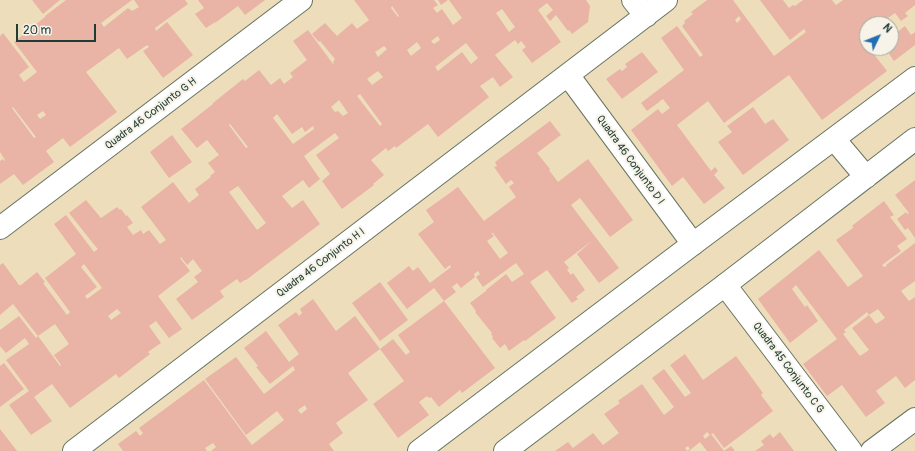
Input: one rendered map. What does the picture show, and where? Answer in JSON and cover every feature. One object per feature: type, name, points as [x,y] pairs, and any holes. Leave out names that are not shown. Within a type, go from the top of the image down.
[{"type":"street","name":"Quadra 46 Conjunto G H","points":[[0,228],[301,0]]},
{"type":"street","name":"Quadra 46 Conjunto H I","points":[[74,451],[568,75],[640,8],[666,0]]},
{"type":"street","name":"Quadra 46 Conjunto D I","points":[[568,75],[693,244]]},
{"type":"street","points":[[419,451],[915,78]]},
{"type":"street","points":[[834,139],[866,177]]},
{"type":"street","points":[[505,451],[915,139]]},
{"type":"street","name":"Quadra 45 Conjunto C G","points":[[725,285],[851,451]]},
{"type":"street","points":[[872,451],[915,419]]},
{"type":"building","points":[[32,0],[60,0],[43,14]]},
{"type":"building","points":[[66,0],[132,0],[101,23],[104,27],[128,8],[132,11],[139,7],[134,0],[185,0],[188,4],[155,28],[156,31],[167,22],[193,55],[163,78],[143,51],[149,47],[147,45],[127,59],[119,48],[86,72],[117,112],[70,147],[63,138],[46,151],[54,162],[23,185],[14,174],[0,184],[0,161],[3,159],[4,161],[5,160],[0,152],[0,36],[3,33],[29,67],[19,75],[24,82],[37,72],[14,42]],"holes":[[[13,107],[36,137],[34,138],[12,108]],[[43,111],[46,115],[40,119],[37,115]]]},
{"type":"building","points":[[198,0],[265,0],[245,15],[238,6],[206,28],[195,14],[204,8]]},
{"type":"building","points":[[354,0],[434,0],[438,5],[433,8],[437,13],[442,9],[453,25],[462,18],[449,0],[586,0],[590,6],[588,22],[572,34],[556,15],[550,21],[546,16],[553,10],[547,3],[538,10],[561,42],[532,63],[522,50],[526,47],[521,41],[518,44],[515,40],[495,55],[513,77],[500,87],[493,77],[480,86],[489,97],[438,137],[428,124],[396,148],[395,146],[388,151],[386,148],[371,160],[384,175],[373,184],[374,185],[342,209],[322,181],[330,174],[316,155],[339,138],[335,133],[304,156],[320,179],[309,188],[303,180],[282,196],[292,208],[303,200],[320,224],[246,280],[240,283],[237,279],[220,291],[224,297],[192,320],[176,299],[198,282],[194,277],[202,271],[193,259],[187,265],[181,257],[180,258],[190,271],[158,296],[182,329],[169,338],[156,321],[149,326],[161,343],[148,352],[150,354],[119,378],[116,374],[70,408],[52,384],[34,397],[52,421],[31,435],[9,405],[29,391],[6,360],[29,344],[25,338],[6,353],[0,346],[0,330],[19,316],[36,338],[38,336],[13,304],[0,315],[0,265],[3,263],[19,285],[37,272],[45,282],[43,283],[67,315],[70,312],[45,278],[76,254],[54,224],[66,215],[94,252],[98,249],[69,213],[86,200],[101,218],[117,207],[120,210],[121,209],[133,223],[127,227],[133,235],[141,230],[143,234],[149,230],[160,244],[166,240],[141,207],[173,182],[189,203],[199,195],[195,189],[211,177],[210,176],[215,172],[208,163],[219,155],[207,140],[197,148],[181,129],[243,79],[245,81],[259,70],[271,85],[280,78],[284,84],[293,77],[290,73],[307,60],[293,41],[308,30],[333,64],[335,59],[312,34],[325,23],[337,36],[352,23],[357,29],[369,20]],"holes":[[[392,6],[399,16],[398,17],[391,8]],[[502,9],[515,27],[509,32],[496,13]],[[438,36],[440,40],[434,44],[431,41]],[[417,42],[421,48],[411,56],[407,50]],[[466,43],[478,58],[471,64],[462,52],[438,71],[435,67]],[[384,46],[387,49],[378,57],[375,52]],[[378,71],[383,77],[372,85],[367,79]],[[360,94],[382,124],[380,126],[357,96]],[[339,100],[348,113],[343,116],[338,111],[335,112],[331,107]],[[277,114],[292,134],[302,127],[305,132],[313,126],[314,129],[293,144],[273,118]],[[230,124],[248,147],[246,148],[229,125]],[[238,186],[266,223],[257,230],[229,192]],[[84,264],[102,288],[87,299],[85,296],[97,287],[81,267]],[[117,309],[121,313],[111,320],[108,316]],[[55,324],[69,344],[54,355],[61,365],[60,366],[38,336]]]},
{"type":"building","points":[[438,0],[448,0],[441,5]]},
{"type":"building","points":[[707,0],[733,0],[774,56],[806,32],[804,29],[790,40],[760,0],[783,0],[789,8],[793,5],[795,6],[803,0],[832,0],[836,5],[843,0],[915,0],[915,5],[905,13],[908,16],[901,21],[899,16],[895,13],[891,16],[859,16],[859,56],[875,56],[887,71],[822,120],[789,75],[724,123],[708,101],[677,125],[711,171],[715,167],[718,171],[714,175],[725,188],[704,204],[683,177],[672,186],[631,130],[658,109],[662,114],[670,108],[663,99],[647,111],[641,103],[684,70],[661,38],[677,26],[700,57],[703,55],[682,26],[685,23],[684,21],[693,14],[691,12]],"holes":[[[739,16],[741,19],[737,23],[735,20]]]},
{"type":"building","points":[[905,26],[911,35],[915,32],[915,45],[894,61],[891,56],[899,56],[899,31]]},
{"type":"building","points":[[642,52],[658,72],[622,99],[606,79],[620,69],[622,71],[627,67],[625,64]]},
{"type":"building","points":[[753,107],[765,124],[773,119],[789,140],[743,175],[718,142],[732,132],[727,126]]},
{"type":"building","points":[[550,121],[561,135],[537,153],[558,182],[588,159],[633,220],[610,237],[580,198],[571,205],[619,268],[599,283],[577,254],[593,240],[564,262],[569,268],[567,270],[571,275],[573,273],[585,290],[576,297],[578,299],[572,303],[547,270],[530,282],[556,318],[509,351],[505,344],[500,348],[492,338],[492,333],[475,312],[476,311],[470,303],[506,274],[512,282],[524,274],[516,263],[483,287],[476,277],[480,274],[478,271],[474,274],[475,277],[461,288],[457,283],[452,287],[456,292],[444,301],[434,288],[407,309],[387,283],[409,266],[413,271],[418,267],[430,283],[451,267],[450,265],[445,269],[418,234],[434,222],[426,210],[458,187],[484,221],[516,197],[509,187],[514,183],[511,180],[506,184],[494,167],[497,166],[495,162]],"holes":[[[491,233],[493,233],[508,253],[500,259],[487,241],[494,236]]]},
{"type":"building","points":[[172,135],[192,162],[169,178],[150,152]]},
{"type":"building","points":[[915,180],[915,238],[908,228],[905,230],[897,219],[906,212],[907,214],[909,213],[895,195]]},
{"type":"building","points":[[884,201],[894,215],[890,217],[907,239],[897,246],[901,251],[882,265],[884,267],[887,266],[886,265],[915,243],[915,281],[901,291],[909,301],[915,297],[915,380],[905,388],[896,376],[876,391],[885,403],[866,417],[842,385],[827,396],[803,364],[837,339],[796,285],[792,289],[805,307],[807,305],[818,321],[790,343],[758,299],[819,250],[848,287],[863,276],[836,240],[853,228],[852,226]],"holes":[[[878,309],[885,318],[876,324],[869,315]],[[867,312],[869,315],[852,328],[869,350],[860,356],[843,334],[846,332],[844,330]]]},
{"type":"building","points":[[380,282],[408,320],[380,341],[352,303]]},
{"type":"building","points":[[313,299],[336,331],[355,316],[380,349],[348,373],[368,400],[336,423],[343,433],[329,444],[334,451],[211,451],[216,447],[213,443],[205,448],[207,451],[123,451],[118,444],[136,431],[140,436],[143,433],[139,428],[204,380],[252,445],[284,420],[277,411],[246,435],[205,379],[236,357],[264,394],[295,370],[293,366],[270,384],[256,367],[258,366],[244,348],[266,331],[289,362],[299,354],[278,325],[296,312],[299,316],[302,313],[300,309]],"holes":[[[305,405],[307,409],[301,414],[298,410]]]},
{"type":"building","points":[[444,301],[495,368],[462,393],[460,390],[439,407],[431,397],[429,398],[427,396],[419,402],[429,415],[398,438],[373,404],[404,381],[380,349],[393,339],[406,355],[410,352],[398,335]]},
{"type":"building","points":[[685,354],[703,380],[736,356],[763,393],[761,395],[773,411],[724,448],[713,433],[711,434],[724,451],[707,451],[700,442],[689,451],[687,451],[555,451],[568,442],[573,448],[593,433],[603,445],[619,433],[604,414],[620,403],[618,401],[619,400],[642,384],[664,415],[674,407],[652,378],[664,369],[685,397],[691,393],[670,365]],"holes":[[[707,432],[710,435],[705,439],[703,436]],[[688,446],[690,449],[687,451],[685,448]]]},
{"type":"building","points":[[4,363],[24,389],[0,407],[0,366]]},
{"type":"building","points":[[0,429],[17,451],[0,451]]},
{"type":"building","points":[[780,432],[794,451],[755,451],[764,445],[761,441],[770,434],[773,438]]},
{"type":"building","points":[[731,446],[735,451],[724,451]]}]
